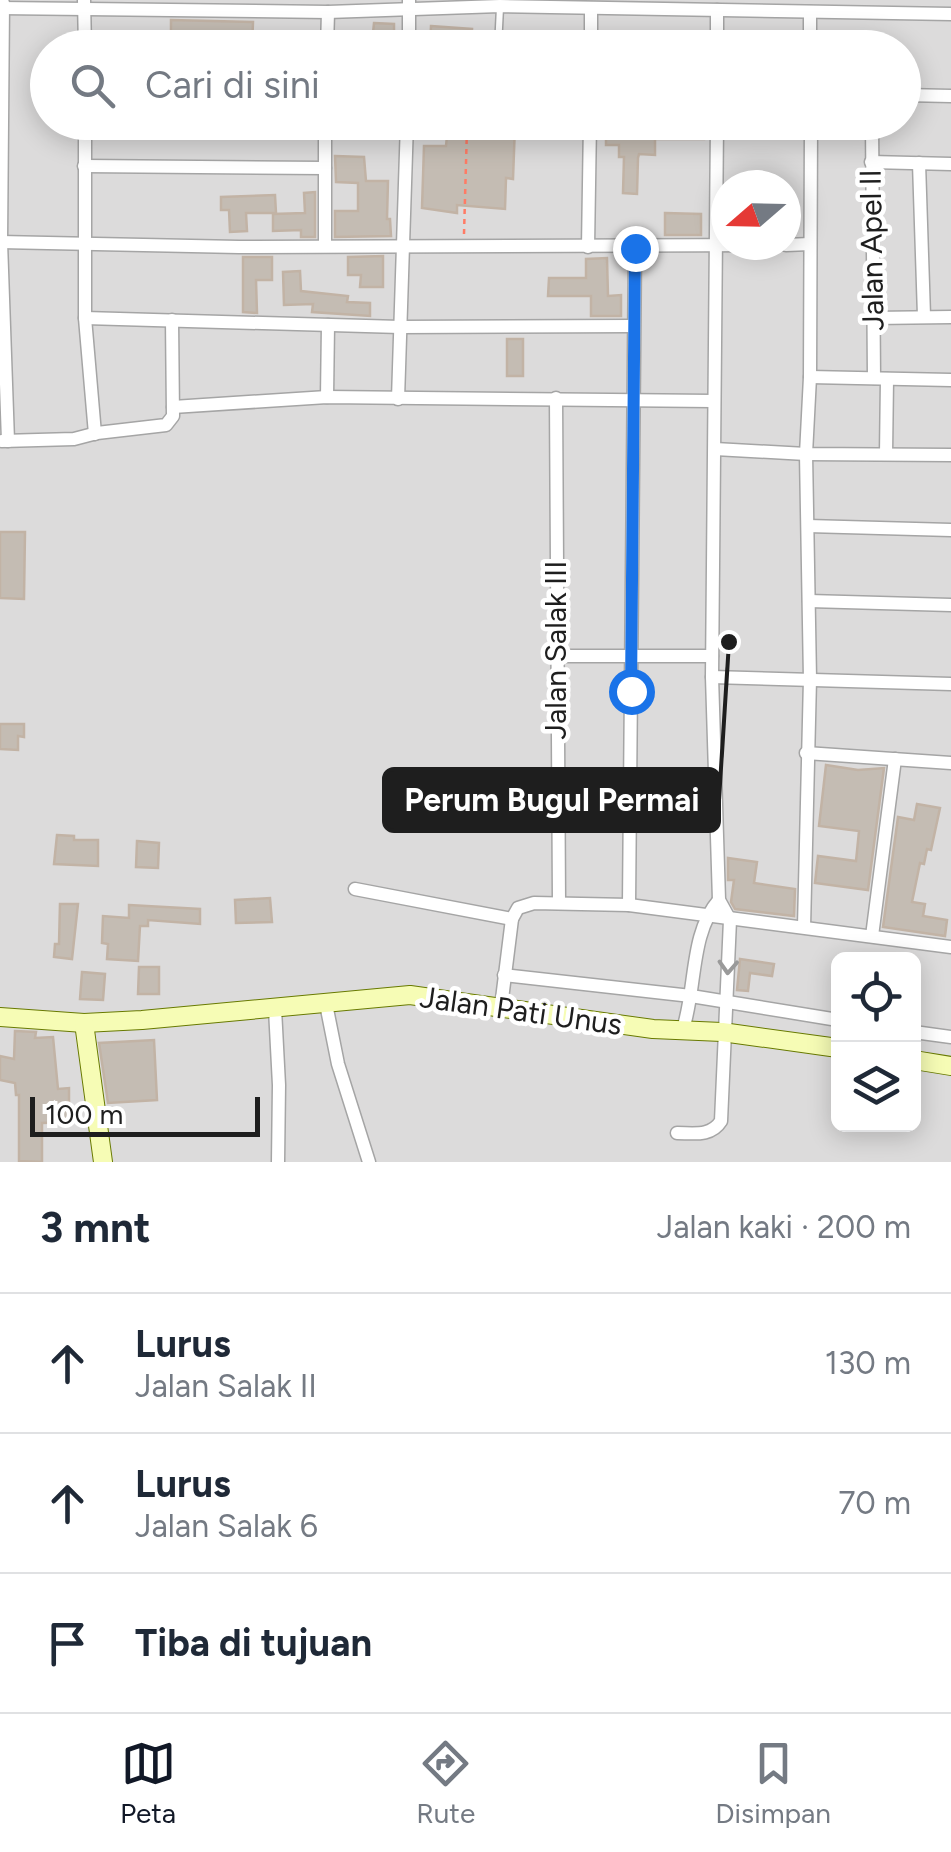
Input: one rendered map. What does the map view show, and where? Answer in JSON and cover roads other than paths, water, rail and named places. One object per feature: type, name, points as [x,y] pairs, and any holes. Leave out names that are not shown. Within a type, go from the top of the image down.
[{"type":"main road","name":"Jalan Pati Unus","points":[[0,1017],[84,1023],[202,1017],[410,995],[503,991],[724,1019],[831,1046]]},
{"type":"main road","points":[[84,1023],[103,1162]]},
{"type":"main road","points":[[921,1061],[951,1066]]},
{"type":"street","points":[[84,5],[85,30]]},
{"type":"street","points":[[172,320],[172,419],[160,427],[74,439],[4,441],[2,6],[225,5],[328,12],[409,5],[591,9],[699,5],[717,10],[810,12],[884,6],[951,14]]},
{"type":"street","points":[[591,9],[591,30]]},
{"type":"street","points":[[717,10],[717,30]]},
{"type":"street","points":[[328,12],[328,30]]},
{"type":"street","points":[[810,12],[810,30]]},
{"type":"street","points":[[921,96],[951,96]]},
{"type":"street","points":[[85,140],[85,318],[95,434]]},
{"type":"street","points":[[325,245],[326,140]]},
{"type":"street","points":[[398,399],[407,140]]},
{"type":"street","points":[[588,247],[590,140]]},
{"type":"street","points":[[716,140],[716,170]]},
{"type":"street","points":[[804,927],[810,680],[806,454],[811,140]]},
{"type":"street","name":"Jalan Apel II","points":[[872,140],[872,318],[886,454]]},
{"type":"street","points":[[872,162],[951,164]]},
{"type":"street","points":[[919,163],[924,316]]},
{"type":"street","points":[[84,166],[325,168]]},
{"type":"street","points":[[1,242],[86,246],[711,246]]},
{"type":"street","points":[[801,244],[810,244]]},
{"type":"street","points":[[630,905],[635,248]]},
{"type":"street","points":[[676,1133],[703,1134],[717,1127],[720,1120],[730,920],[719,900],[712,677],[716,260]]},
{"type":"street","points":[[872,318],[951,316]]},
{"type":"street","points":[[85,318],[400,327],[633,326]]},
{"type":"street","points":[[327,397],[328,325]]},
{"type":"street","points":[[810,377],[951,380]]},
{"type":"street","points":[[173,407],[327,397],[713,401]]},
{"type":"street","name":"Jalan Salak III","points":[[556,398],[559,902]]},
{"type":"street","points":[[715,448],[806,454],[951,455]]},
{"type":"street","points":[[808,526],[951,530]]},
{"type":"street","points":[[809,601],[951,605]]},
{"type":"street","points":[[555,656],[712,656]]},
{"type":"street","points":[[712,677],[951,684]]},
{"type":"street","points":[[806,753],[951,763]]},
{"type":"street","points":[[872,936],[895,759]]},
{"type":"street","points":[[355,890],[512,919]]},
{"type":"street","points":[[687,1014],[705,916],[719,900]]},
{"type":"street","points":[[831,1020],[724,1019],[503,991],[512,919],[521,906],[559,902],[630,905],[951,947]]},
{"type":"street","points":[[326,1004],[338,1064],[369,1162]]},
{"type":"street","points":[[274,1009],[279,1085],[278,1162]]},
{"type":"street","points":[[921,1033],[951,1038]]},
{"type":"lane","points":[[499,30],[500,6]]},
{"type":"place","name":"Perum Bugul Permai","points":[[729,642]]}]
